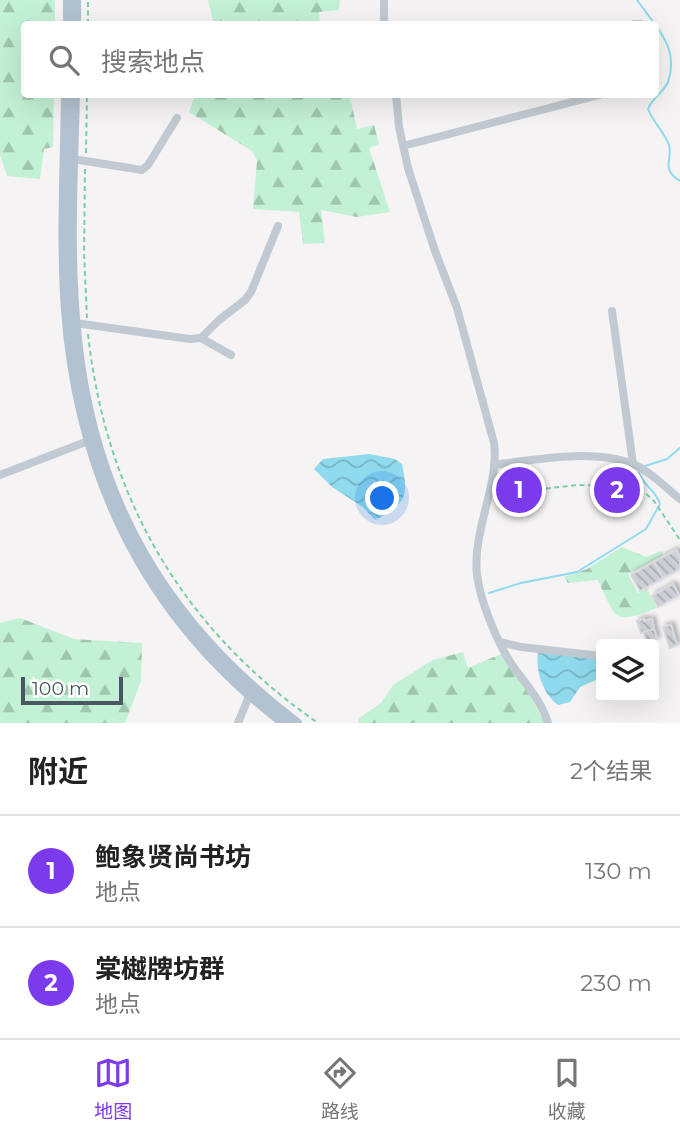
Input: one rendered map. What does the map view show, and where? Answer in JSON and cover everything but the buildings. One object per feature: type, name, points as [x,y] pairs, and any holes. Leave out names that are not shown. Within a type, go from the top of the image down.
[{"type":"main road","points":[[68,0],[68,21]]},
{"type":"main road","points":[[76,0],[76,21]]},
{"type":"main road","points":[[66,98],[66,310],[77,396],[88,441],[114,512],[155,588],[190,636],[249,696],[284,723]]},
{"type":"main road","points":[[75,98],[72,253],[75,323],[93,431],[113,488],[140,548],[172,599],[208,644],[253,688],[297,723]]},
{"type":"street","points":[[384,0],[384,21]]},
{"type":"street","points":[[396,98],[402,146],[435,251],[457,308],[494,443],[494,466],[482,515],[477,568],[480,591],[509,660],[536,695],[548,723]]},
{"type":"street","points":[[402,146],[588,98]]},
{"type":"street","points":[[73,159],[144,169],[177,118]]},
{"type":"street","points":[[201,338],[251,292],[278,226]]},
{"type":"street","points":[[611,312],[633,464]]},
{"type":"street","points":[[75,323],[190,339],[201,338],[231,355]]},
{"type":"street","points":[[0,475],[88,441]]},
{"type":"street","points":[[494,466],[554,457],[602,458],[633,464],[680,499]]},
{"type":"street","points":[[500,642],[596,655]]},
{"type":"street","points":[[239,723],[249,696]]},
{"type":"path","points":[[88,0],[88,21]]},
{"type":"path","points":[[87,98],[84,253],[88,324],[96,392],[110,446],[132,504],[161,559],[194,608],[229,649],[267,684],[318,723]]},
{"type":"path","points":[[487,495],[578,485],[609,486],[644,492],[654,501],[680,540]]},
{"type":"green space","points":[[0,0],[55,0],[55,21],[21,21],[21,98],[54,98],[53,147],[44,149],[40,179],[7,176],[0,155]]},
{"type":"green space","points":[[208,0],[340,0],[339,10],[319,12],[320,21],[213,21]]},
{"type":"green space","points":[[194,98],[350,98],[357,129],[374,125],[379,144],[369,148],[390,212],[357,217],[321,210],[325,243],[303,244],[299,212],[253,209],[257,160],[252,151],[189,112]]},
{"type":"green space","points":[[622,547],[646,557],[661,551],[663,555],[628,574],[638,593],[647,589],[657,608],[632,616],[618,616],[598,580],[568,583],[564,577],[587,569]]},
{"type":"green space","points":[[20,618],[74,639],[142,643],[141,681],[125,723],[0,723],[0,623]]},
{"type":"green space","points":[[463,652],[468,668],[501,654],[530,694],[544,723],[358,723],[359,718],[381,703],[393,685],[433,660]]},
{"type":"water","points":[[369,454],[395,459],[402,464],[405,484],[405,492],[399,504],[375,520],[363,507],[332,487],[314,469],[323,459]]},
{"type":"water","points":[[538,652],[596,659],[596,680],[580,687],[570,702],[558,705],[548,695],[538,666]]},
{"type":"waterway","points":[[637,0],[653,21]]},
{"type":"waterway","points":[[659,30],[671,58],[668,82],[659,94]]},
{"type":"waterway","points":[[655,98],[648,109],[669,145],[670,172],[680,181]]},
{"type":"waterway","points":[[645,466],[667,459],[680,448]]},
{"type":"waterway","points":[[489,593],[521,583],[577,572],[646,529],[660,504],[639,472]]},
{"type":"place","name":"鲍象贤尚书坊","points":[[519,490]]},
{"type":"place","name":"棠樾牌坊群","points":[[617,490]]}]
